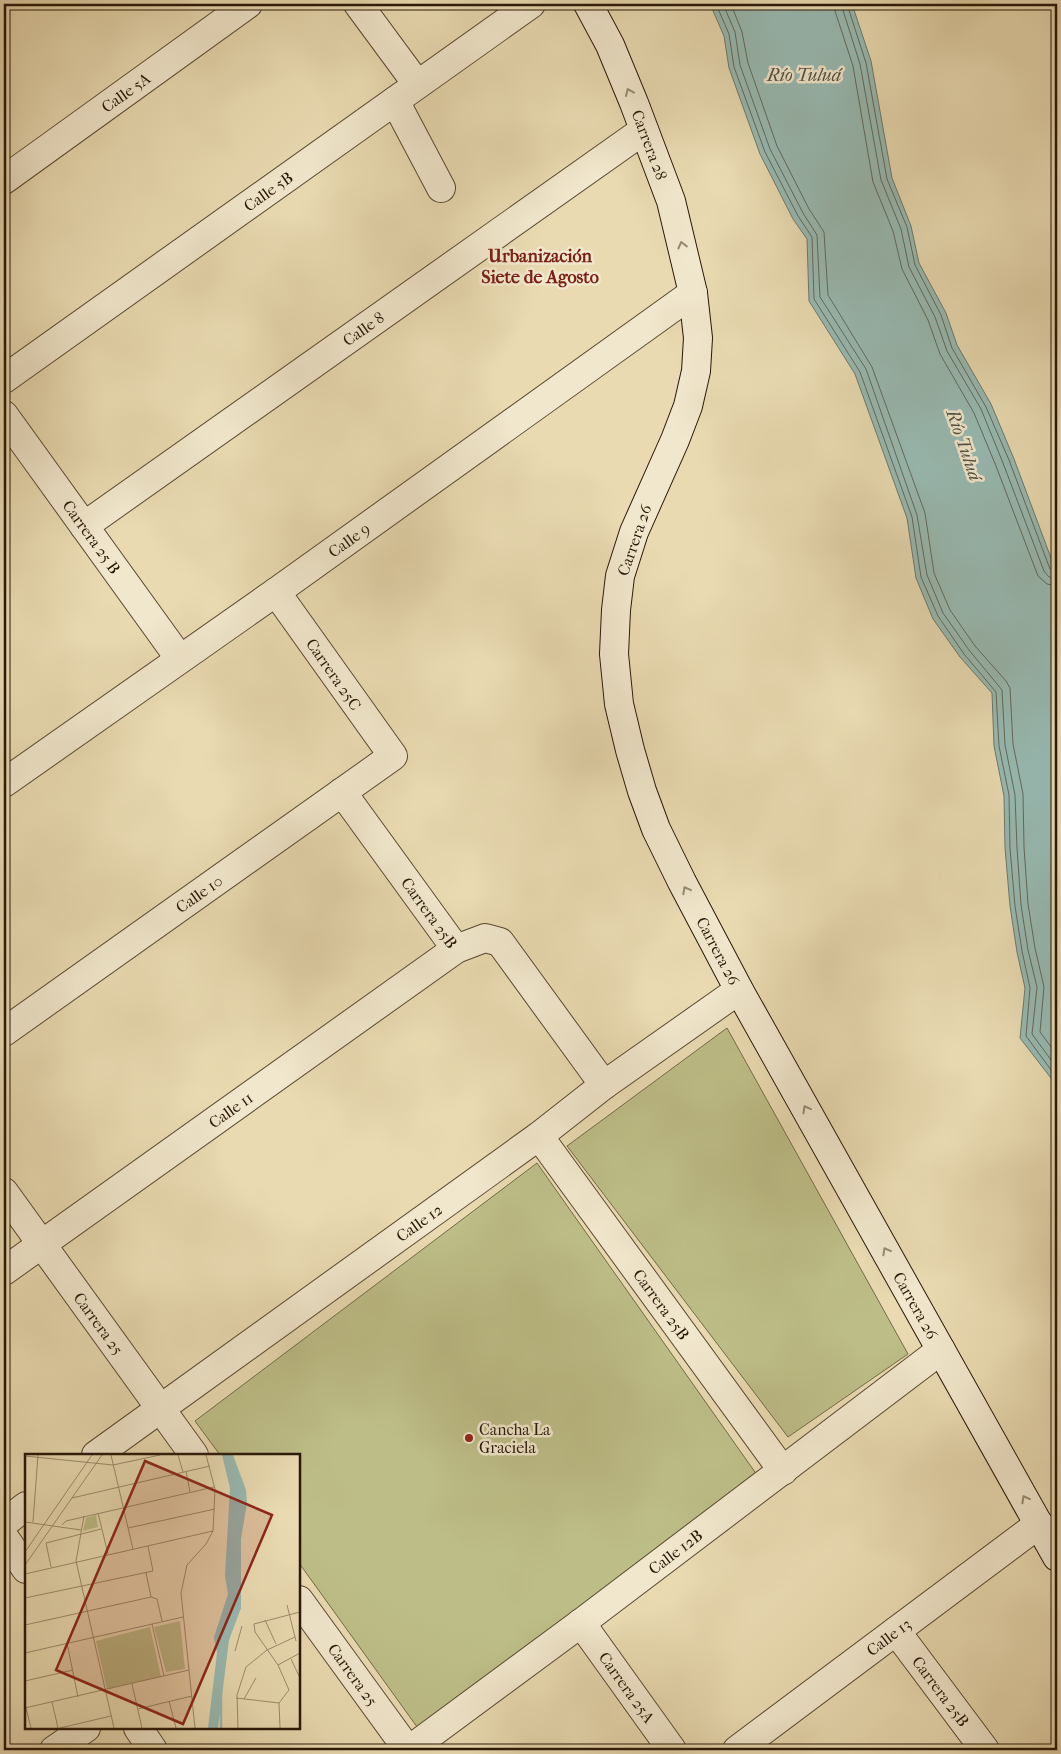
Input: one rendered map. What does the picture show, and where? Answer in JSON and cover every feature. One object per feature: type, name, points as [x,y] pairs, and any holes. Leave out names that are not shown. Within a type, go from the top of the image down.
[{"type":"street","name":"Calle 5A","points":[[4,180],[248,4]]},
{"type":"street","points":[[358,4],[417,84]]},
{"type":"street","name":"Calle 5B","points":[[4,380],[531,4]]},
{"type":"street","name":"Carrera 28","points":[[588,4],[610,45],[671,201],[693,293]]},
{"type":"street","points":[[395,100],[441,188]]},
{"type":"street","name":"Calle 8","points":[[84,526],[644,130]]},
{"type":"street","name":"Calle 9","points":[[8,771],[180,659],[693,293]]},
{"type":"street","name":"Carrera 26","points":[[693,293],[698,338],[696,370],[688,406],[634,532],[620,576],[614,654],[620,704],[630,750],[656,829],[739,990],[1057,1557]]},
{"type":"street","name":"Carrera 25 B","points":[[4,415],[180,659]]},
{"type":"street","name":"Carrera 25C","points":[[276,592],[393,756]]},
{"type":"street","name":"Calle 10","points":[[4,1032],[393,756]]},
{"type":"street","name":"Carrera 25B","points":[[342,792],[456,948],[485,938],[500,942],[604,1085]]},
{"type":"street","name":"Calle 11","points":[[4,1271],[456,948]]},
{"type":"street","name":"Calle 12","points":[[97,1454],[539,1136],[604,1085],[739,990]]},
{"type":"street","name":"Carrera 25B","points":[[539,1136],[783,1471]]},
{"type":"street","name":"Carrera 25","points":[[4,1192],[193,1454]]},
{"type":"street","name":"Calle 12B","points":[[408,1750],[581,1623],[941,1350]]},
{"type":"street","points":[[4,1523],[25,1507]]},
{"type":"street","name":"Calle 13","points":[[738,1750],[1039,1524]]},
{"type":"street","points":[[4,1537],[25,1568]]},
{"type":"street","name":"Carrera 25","points":[[300,1601],[408,1750]]},
{"type":"street","name":"Carrera 25A","points":[[581,1623],[672,1750]]},
{"type":"street","name":"Carrera 25B","points":[[896,1631],[985,1750]]},
{"type":"street","points":[[54,1750],[85,1729]]},
{"type":"street","points":[[139,1729],[153,1750]]},
{"type":"green space","points":[[727,1028],[908,1354],[788,1437],[567,1146]]},
{"type":"green space","name":"Cancha La Graciela","points":[[537,1163],[762,1482],[420,1731],[300,1564],[300,1454],[219,1454],[195,1421]]},
{"type":"water","name":"Río Tuluá","points":[[710,4],[852,4],[871,61],[892,178],[911,226],[919,263],[946,313],[957,345],[991,404],[1014,459],[1057,574],[1057,1094],[1054,1082],[1020,1038],[1025,988],[1010,906],[1005,848],[1004,796],[994,746],[992,693],[960,657],[933,619],[916,578],[907,518],[855,374],[809,301],[807,239],[793,219],[760,154],[729,68],[724,36]]},
{"type":"place","name":"Cancha La Graciela","points":[[469,1438]]},
{"type":"district","name":"Urbanización Siete de Agosto","points":[[540,266]]}]
